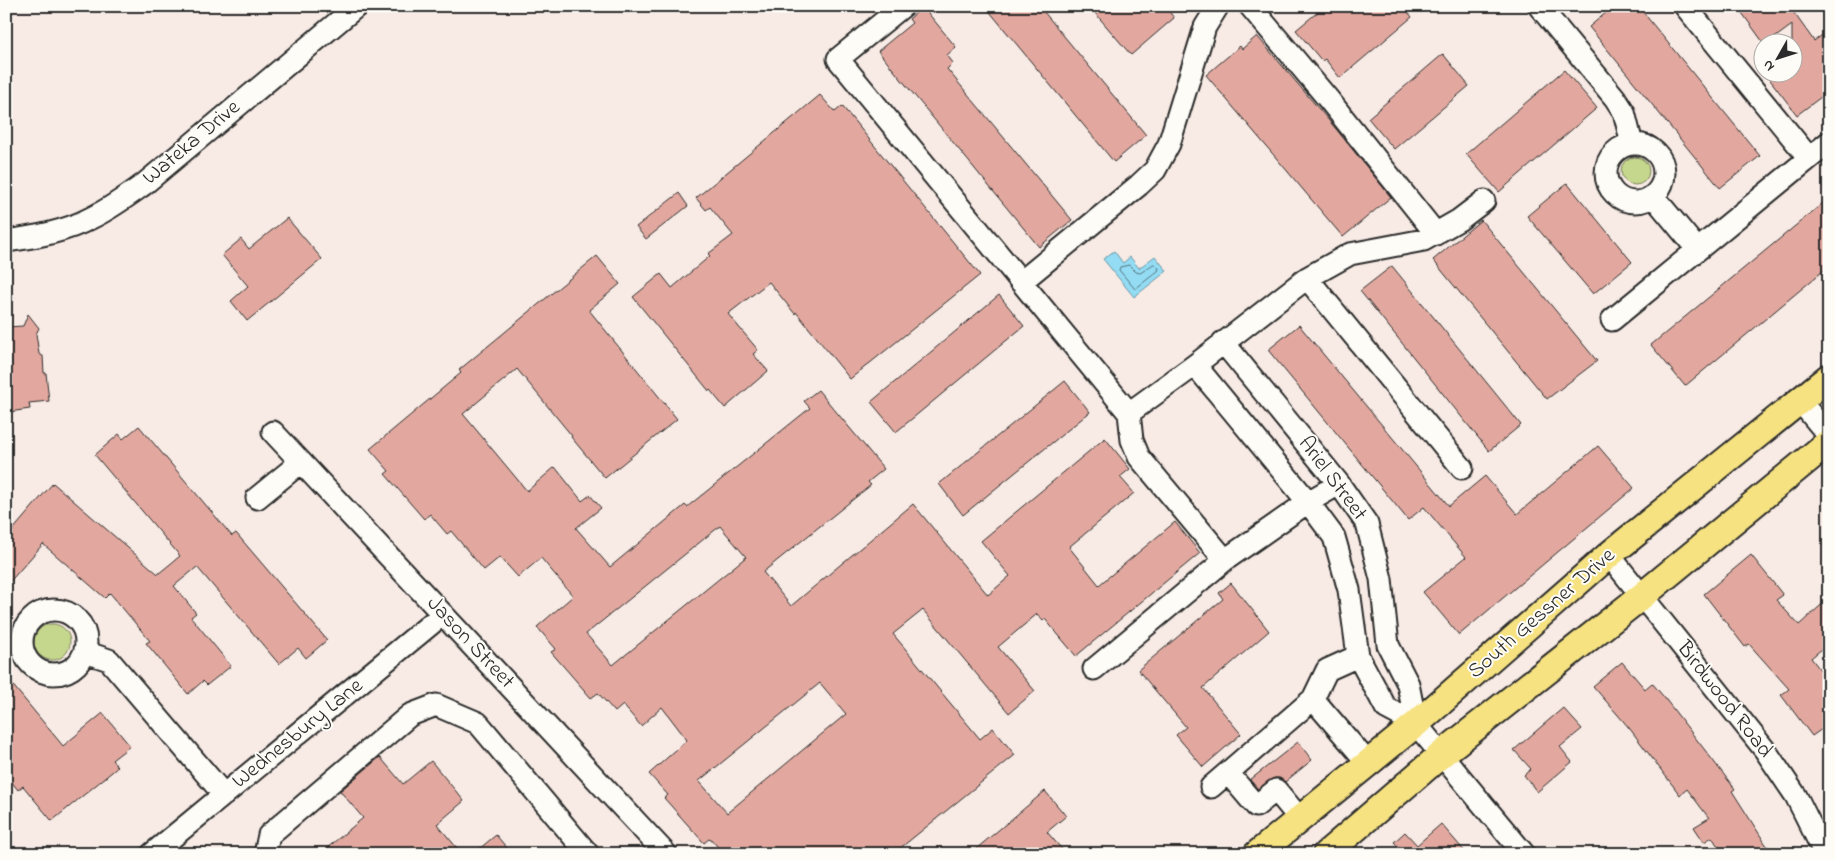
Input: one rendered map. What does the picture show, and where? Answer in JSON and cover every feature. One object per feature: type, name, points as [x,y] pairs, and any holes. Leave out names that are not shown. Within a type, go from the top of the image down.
[{"type":"main road","name":"South Gessner Drive","points":[[1256,854],[1416,724],[1609,555],[1829,377]]},
{"type":"main road","name":"South Gessner Drive","points":[[1326,854],[1442,754],[1642,596],[1829,442]]},
{"type":"street","name":"Wateka Drive","points":[[6,241],[55,232],[90,219],[119,202],[143,185],[357,6]]},
{"type":"street","points":[[902,6],[838,59],[1129,413],[1132,440],[1139,457],[1225,560]]},
{"type":"street","points":[[1021,282],[1155,170],[1168,144],[1206,27],[1218,6]]},
{"type":"street","points":[[1250,6],[1329,100],[1436,234]]},
{"type":"street","points":[[1539,6],[1615,98],[1624,112],[1632,144]]},
{"type":"street","points":[[1685,6],[1808,158]]},
{"type":"street","points":[[1612,320],[1697,248],[1829,142]]},
{"type":"street","points":[[1632,144],[1641,144],[1650,148],[1663,162],[1665,171],[1664,181],[1660,189],[1645,201],[1626,201],[1610,189],[1607,180],[1606,170],[1614,152],[1632,144]]},
{"type":"street","points":[[1653,196],[1697,248]]},
{"type":"street","points":[[1129,413],[1195,365],[1307,278],[1350,254],[1424,240],[1459,220],[1484,201]]},
{"type":"street","points":[[1307,278],[1462,468]]},
{"type":"street","name":"Ariel Street","points":[[1223,342],[1339,484],[1367,524],[1381,580],[1388,645],[1408,684],[1416,724]]},
{"type":"street","name":"Ariel Street","points":[[1195,365],[1308,502],[1334,537],[1349,590],[1358,656],[1386,708],[1416,724],[1524,854]]},
{"type":"street","points":[[1800,401],[1829,436]]},
{"type":"street","name":"Jason Street","points":[[273,432],[666,854]]},
{"type":"street","points":[[257,498],[301,462]]},
{"type":"street","points":[[1094,669],[1225,560],[1308,502],[1339,484]]},
{"type":"street","name":"Birdwood Road","points":[[1609,555],[1766,750],[1796,796],[1826,854]]},
{"type":"street","name":"Wednesbury Lane","points":[[152,854],[443,614]]},
{"type":"street","points":[[85,652],[109,660],[224,795]]},
{"type":"street","points":[[1211,787],[1313,699],[1327,670],[1358,656]]},
{"type":"street","points":[[1313,699],[1368,763]]},
{"type":"street","points":[[265,854],[269,835],[410,716],[436,706],[478,723],[588,854]]},
{"type":"street","points":[[1228,773],[1256,806],[1276,790],[1300,819]]},
{"type":"green space","points":[[1635,157],[1645,161],[1649,171],[1645,181],[1635,185],[1625,181],[1621,171],[1625,161]]},
{"type":"green space","points":[[52,624],[64,630],[70,642],[64,654],[52,660],[40,654],[34,642],[40,630]]},
{"type":"water","points":[[1114,251],[1123,263],[1130,257],[1139,268],[1155,256],[1167,271],[1134,297],[1103,259]]},
{"type":"building","points":[[985,6],[1039,6],[1146,135],[1114,162]]},
{"type":"building","points":[[1089,6],[1165,6],[1174,18],[1131,55]]},
{"type":"building","points":[[1325,6],[1403,6],[1412,17],[1340,78],[1325,59],[1322,61],[1296,30]]},
{"type":"building","points":[[1614,6],[1638,6],[1760,156],[1720,188],[1589,27]]},
{"type":"building","points":[[1737,6],[1789,6],[1814,41],[1829,30],[1829,91],[1797,115],[1772,82],[1802,82],[1802,32],[1792,32],[1792,25],[1783,32],[1756,32]]},
{"type":"building","points":[[923,7],[956,47],[947,55],[953,63],[947,69],[1072,220],[1039,247],[878,51],[912,23],[909,19]]},
{"type":"building","points":[[1257,36],[1391,197],[1343,237],[1206,75],[1240,46],[1242,49]]},
{"type":"building","points":[[1443,54],[1469,86],[1394,149],[1368,118]]},
{"type":"building","points":[[1564,70],[1597,108],[1499,192],[1466,154]]},
{"type":"building","points":[[820,95],[835,112],[842,106],[980,275],[850,379],[769,282],[728,314],[758,350],[753,354],[768,371],[725,408],[633,297],[661,274],[672,288],[710,256],[708,254],[733,235],[710,207],[706,210],[696,198]]},
{"type":"building","points":[[1567,183],[1632,262],[1593,294],[1527,216]]},
{"type":"building","points":[[679,193],[688,206],[646,239],[636,227]]},
{"type":"building","points":[[1829,198],[1829,266],[1685,386],[1651,345]]},
{"type":"building","points":[[287,218],[322,259],[247,321],[231,301],[248,286],[222,255],[241,239],[249,249]]},
{"type":"building","points":[[1481,220],[1597,361],[1547,399],[1433,260]]},
{"type":"building","points":[[597,256],[620,284],[589,310],[677,419],[605,478],[517,369],[463,414],[527,491],[555,467],[582,501],[590,495],[601,508],[576,528],[610,567],[685,505],[687,507],[810,408],[804,401],[818,390],[884,469],[868,482],[871,485],[763,572],[791,606],[913,504],[988,595],[1010,576],[981,541],[1105,438],[1130,469],[1120,477],[1134,493],[1069,547],[1099,585],[1175,522],[1200,553],[1076,656],[1045,619],[1043,621],[1037,614],[998,647],[1035,691],[1009,713],[923,610],[893,634],[980,739],[993,728],[1015,755],[893,854],[724,854],[710,838],[704,843],[664,798],[668,795],[649,774],[687,740],[662,707],[641,726],[623,705],[615,712],[598,693],[591,698],[551,652],[556,649],[537,627],[573,596],[541,558],[518,577],[500,557],[484,570],[451,531],[447,534],[430,514],[424,519],[385,474],[389,471],[370,449],[461,373],[459,370]],"holes":[[[720,526],[746,557],[613,665],[586,634]],[[820,683],[846,714],[727,813],[699,781]]]},
{"type":"building","points":[[1392,266],[1521,425],[1489,451],[1360,291]]},
{"type":"building","points":[[999,295],[1024,326],[896,432],[871,402]]},
{"type":"building","points":[[28,314],[39,328],[36,334],[39,354],[43,356],[49,401],[29,403],[30,409],[9,412],[6,392],[6,327],[23,326]]},
{"type":"building","points":[[1299,325],[1449,506],[1485,476],[1517,514],[1598,446],[1634,488],[1459,635],[1423,592],[1466,557],[1424,507],[1408,520],[1268,350]]},
{"type":"building","points":[[1065,381],[1090,412],[963,515],[939,484]]},
{"type":"building","points":[[139,426],[232,536],[236,533],[327,640],[306,658],[298,648],[279,664],[197,567],[174,586],[196,613],[191,617],[231,666],[207,685],[203,681],[188,694],[146,643],[150,641],[110,593],[105,598],[43,544],[6,586],[6,538],[53,483],[158,574],[180,556],[95,455],[119,434],[123,439]]},
{"type":"building","points":[[1751,555],[1783,595],[1776,600],[1799,625],[1829,598],[1829,643],[1811,658],[1829,681],[1829,724],[1812,736],[1781,695],[1789,689],[1749,644],[1745,647],[1704,594]]},
{"type":"building","points":[[1231,583],[1269,631],[1203,688],[1241,734],[1203,767],[1176,735],[1186,727],[1138,670],[1223,599],[1219,593]]},
{"type":"building","points":[[1622,662],[1645,689],[1652,683],[1663,696],[1735,789],[1732,791],[1772,854],[1723,854],[1712,837],[1704,842],[1694,827],[1709,818],[1687,789],[1680,795],[1630,729],[1593,686]]},
{"type":"building","points":[[6,677],[63,746],[103,713],[130,746],[112,760],[118,767],[52,821],[23,786],[18,790],[6,775]]},
{"type":"building","points":[[1563,708],[1582,729],[1560,747],[1572,762],[1537,792],[1524,775],[1531,769],[1514,750]]},
{"type":"building","points":[[1298,742],[1312,760],[1285,782],[1280,778],[1274,778],[1258,789],[1250,780]]},
{"type":"building","points":[[380,757],[403,784],[431,761],[464,801],[437,824],[462,854],[320,854],[363,818],[340,791]]},
{"type":"building","points":[[1045,791],[1066,816],[1047,832],[1066,854],[970,854]]},
{"type":"building","points":[[1441,824],[1467,854],[1405,854],[1394,842],[1405,832],[1417,845]]},
{"type":"building","points":[[496,835],[512,854],[473,854]]}]
